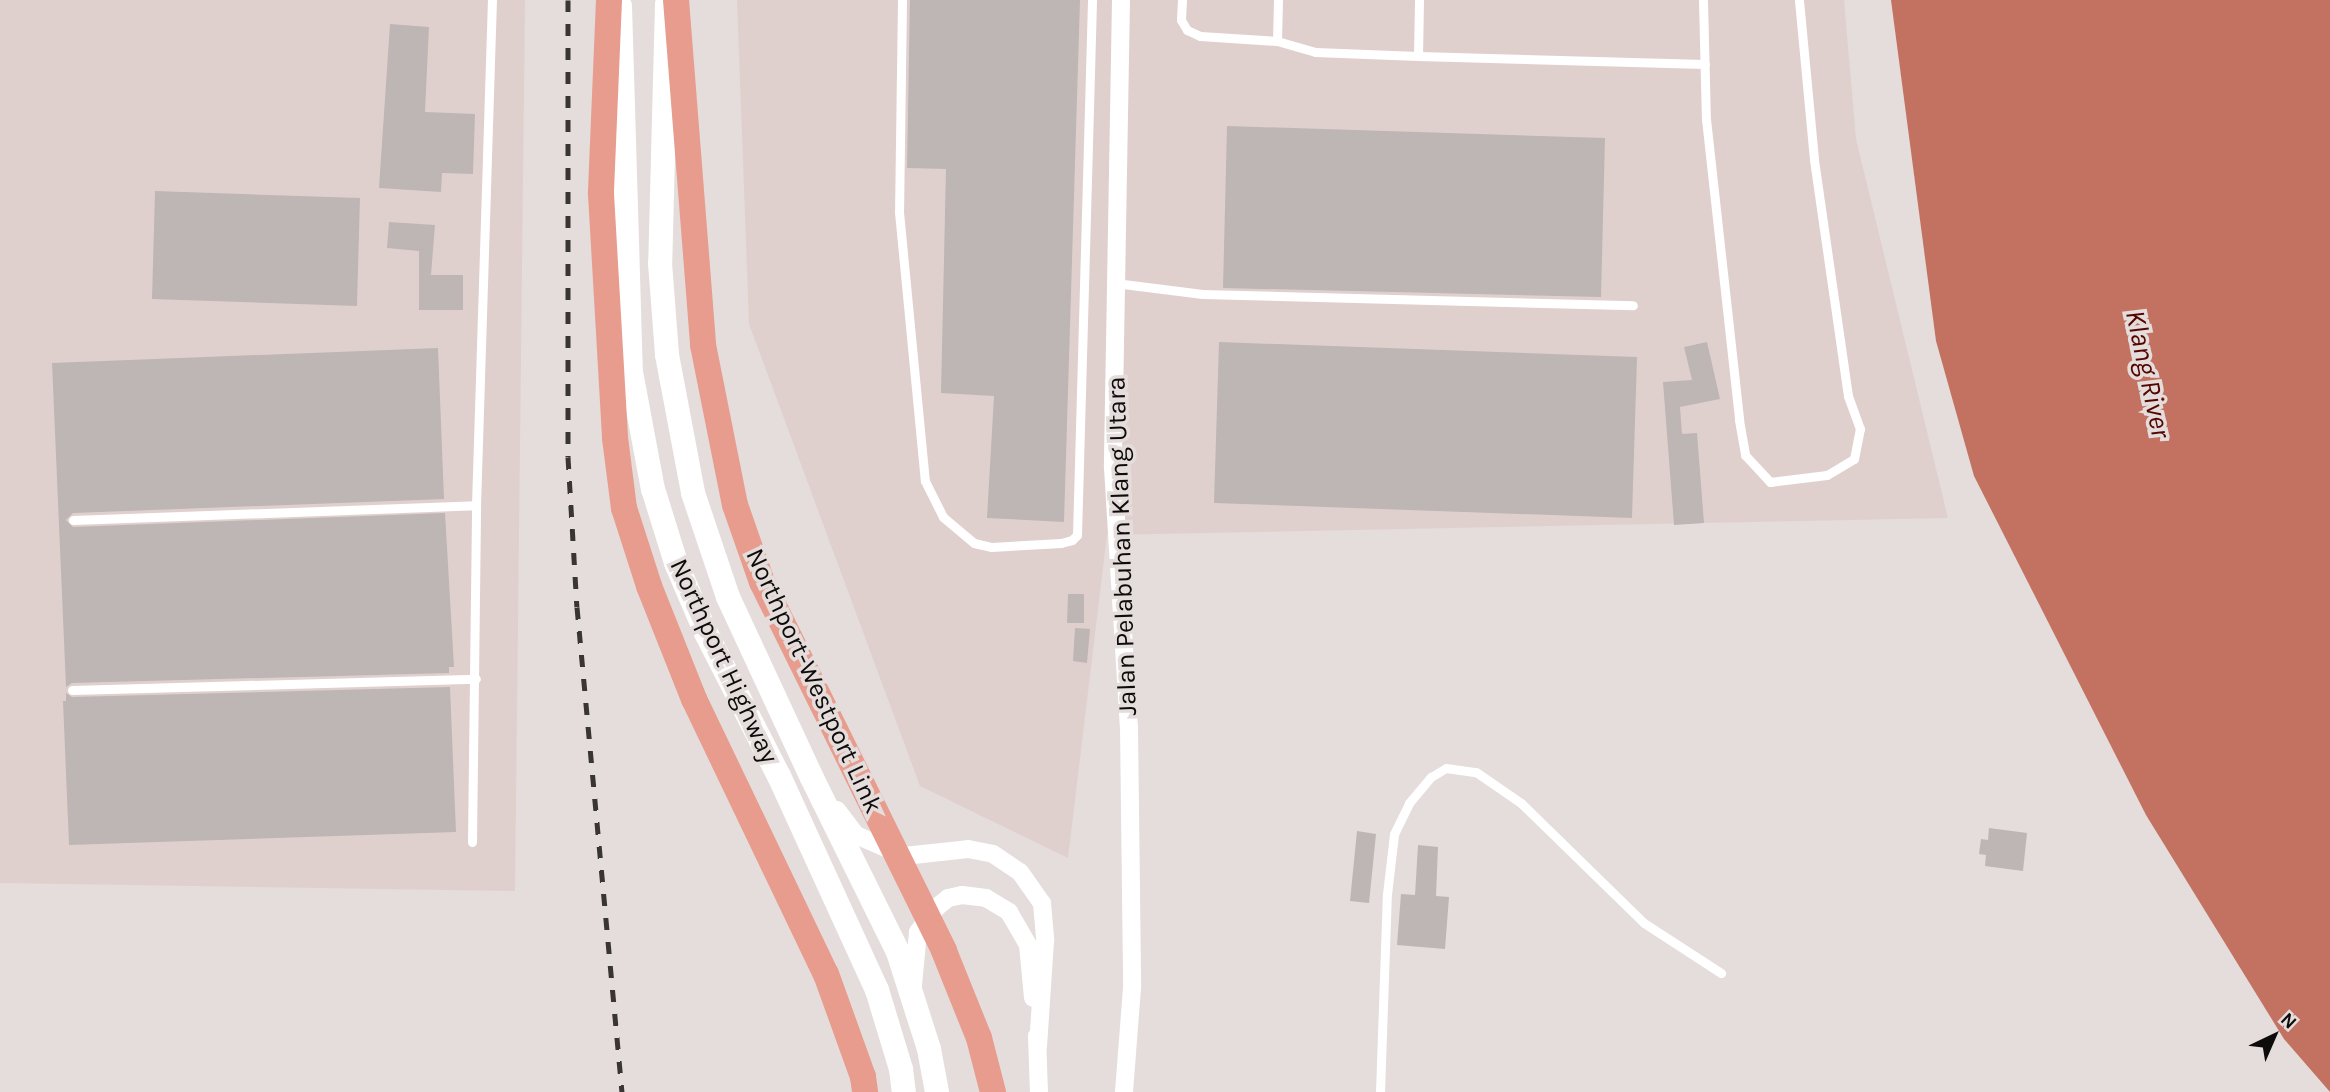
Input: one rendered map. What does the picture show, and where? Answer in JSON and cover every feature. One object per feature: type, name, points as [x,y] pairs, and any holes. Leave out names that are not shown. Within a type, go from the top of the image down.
[{"type":"main road","points":[[609,0],[601,194],[615,438],[624,508],[649,586],[694,699],[825,974],[863,1077],[865,1092]]},
{"type":"main road","name":"Northport Highway","points":[[620,0],[631,372],[653,489],[676,563],[706,634],[779,776],[877,990],[901,1069],[904,1092]]},
{"type":"main road","name":"Northport Highway","points":[[667,0],[660,263],[667,355],[694,493],[728,597],[812,778],[898,952],[913,993],[937,1092]]},
{"type":"main road","name":"Northport-Westport Link","points":[[676,0],[703,345],[735,505],[762,582],[944,951],[979,1038],[993,1092]]},
{"type":"street","name":"Jalan Pelabuhan Klang Utara","points":[[1121,0],[1113,468],[1129,729],[1132,988],[1124,1092]]},
{"type":"street","points":[[812,778],[856,835],[904,856],[968,849],[993,853],[1020,872],[1042,903],[1045,941],[1038,1046]]},
{"type":"street","points":[[913,993],[918,932],[937,907],[948,898],[962,895],[986,898],[1009,912],[1028,946],[1038,1046],[1039,1092]]},
{"type":"lane","points":[[472,842],[476,505],[492,0]]},
{"type":"lane","points":[[902,0],[899,212],[925,481],[943,517],[974,543],[991,547],[1060,543],[1072,540],[1077,535],[1092,0]]},
{"type":"lane","points":[[1182,0],[1181,20],[1187,30],[1200,36],[1277,41],[1315,51],[1704,64]]},
{"type":"lane","points":[[1277,41],[1278,0]]},
{"type":"lane","points":[[1418,55],[1419,0]]},
{"type":"lane","points":[[1703,0],[1707,133],[1745,455],[1770,482],[1828,475],[1854,459],[1860,429],[1848,396],[1814,159],[1800,0]]},
{"type":"lane","points":[[1115,283],[1202,294],[1633,305]]},
{"type":"lane","points":[[73,520],[476,505]]},
{"type":"lane","points":[[72,690],[476,679]]},
{"type":"lane","points":[[1380,1092],[1387,894],[1394,834],[1409,803],[1431,777],[1446,768],[1476,772],[1521,803],[1644,923],[1721,973]]},
{"type":"shaded area","points":[[0,0],[525,0],[515,891],[0,883]]},
{"type":"shaded area","points":[[737,0],[1844,0],[1856,139],[1948,518],[1107,535],[1068,858],[920,786],[749,324]]},
{"type":"water","name":"Klang River","points":[[1891,0],[2330,0],[2330,1092],[2284,1039],[2146,815],[1974,476],[1936,341]]},
{"type":"building","points":[[910,0],[1080,0],[1064,522],[987,518],[994,396],[941,393],[946,169],[907,168]]},
{"type":"building","points":[[390,24],[429,27],[425,112],[475,114],[473,174],[442,173],[441,192],[379,188]]},
{"type":"building","points":[[1227,126],[1605,138],[1601,297],[1223,288]]},
{"type":"building","points":[[155,191],[360,198],[357,306],[152,299]]},
{"type":"building","points":[[389,222],[435,225],[431,275],[463,275],[463,310],[419,310],[419,251],[387,248]]},
{"type":"building","points":[[1219,342],[1637,357],[1632,518],[1214,503]]},
{"type":"building","points":[[1707,342],[1720,399],[1680,407],[1682,434],[1697,433],[1704,523],[1674,525],[1663,382],[1692,380],[1684,347]]},
{"type":"building","points":[[438,348],[444,499],[73,513],[66,520],[73,527],[445,513],[454,667],[449,667],[449,673],[72,683],[66,687],[52,363]]},
{"type":"building","points":[[1068,594],[1084,594],[1084,623],[1067,623]]},
{"type":"building","points":[[1075,628],[1090,629],[1087,663],[1073,661]]},
{"type":"building","points":[[450,687],[456,832],[69,845],[63,701],[66,701],[66,693],[72,697]]},
{"type":"building","points":[[1989,828],[2027,833],[2023,871],[1985,866],[1986,855],[1979,854],[1981,839],[1988,840]]},
{"type":"building","points":[[1357,831],[1376,834],[1369,903],[1350,901]]},
{"type":"building","points":[[1418,845],[1438,847],[1436,896],[1449,897],[1445,949],[1397,945],[1401,894],[1415,895]]},
{"type":"railway","points":[[568,0],[568,457],[577,607],[622,1092]]}]
